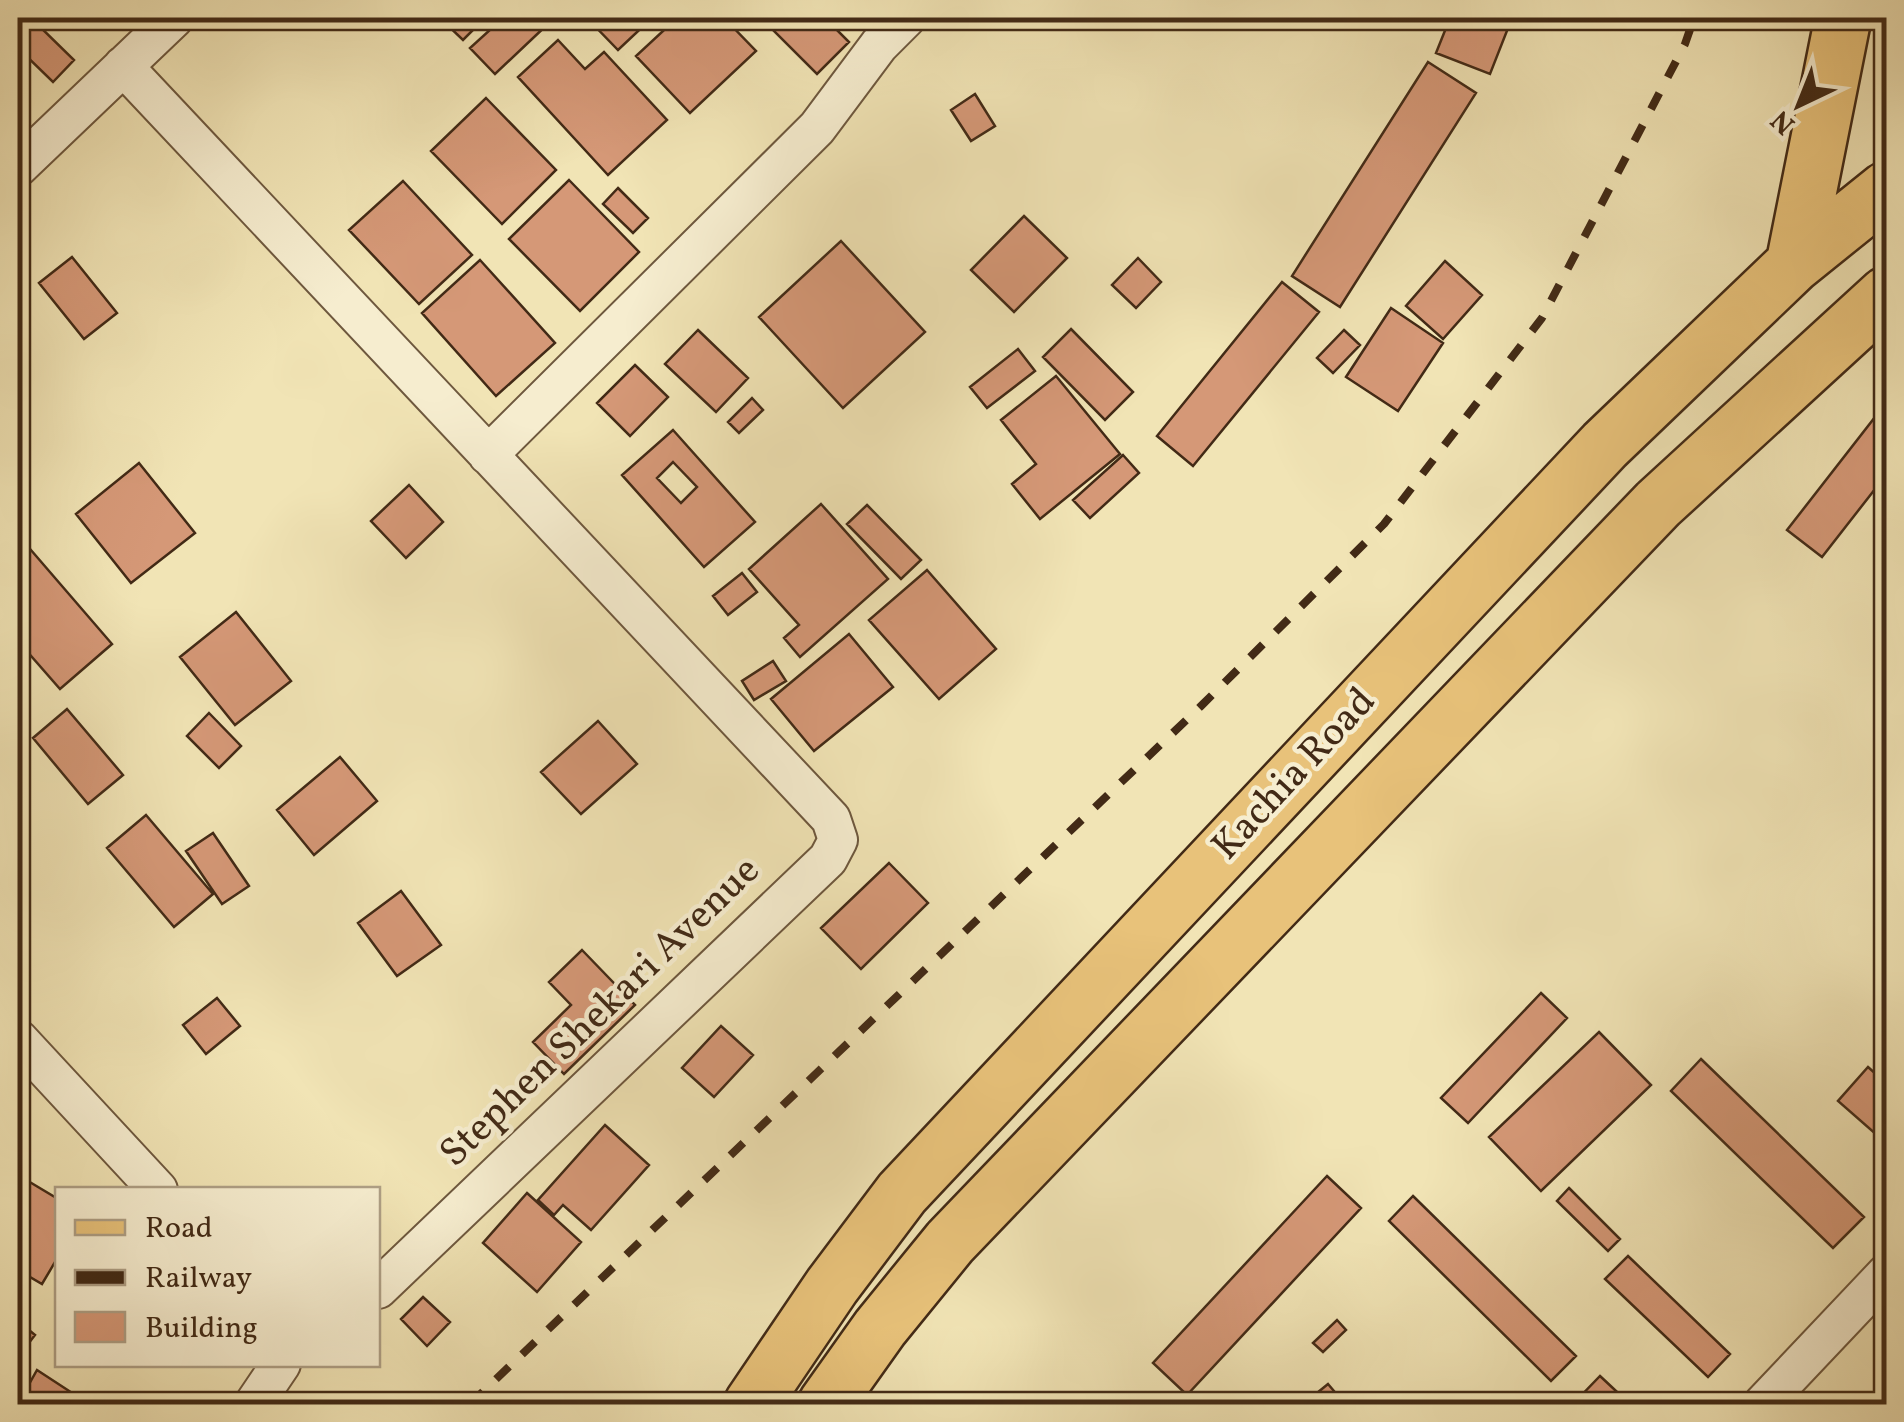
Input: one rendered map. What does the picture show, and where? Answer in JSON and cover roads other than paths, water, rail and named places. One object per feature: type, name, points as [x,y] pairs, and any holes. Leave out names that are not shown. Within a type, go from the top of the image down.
[{"type":"main road","points":[[1794,264],[1843,18]]},
{"type":"main road","name":"Kachia Road","points":[[752,1404],[902,1192],[1605,446],[1794,264],[1886,190]]},
{"type":"main road","name":"Kachia Road","points":[[826,1404],[880,1328],[950,1242],[1658,504],[1886,295]]},
{"type":"street","points":[[18,167],[174,18]]},
{"type":"street","points":[[123,66],[488,455],[817,128],[879,44],[906,18]]},
{"type":"street","name":"Stephen Shekari Avenue","points":[[380,1286],[828,859],[838,840],[830,820],[488,455]]},
{"type":"street","points":[[18,1039],[155,1187]]},
{"type":"street","points":[[1764,1404],[1886,1274]]},
{"type":"street","points":[[254,1404],[280,1367]]},
{"type":"railway","points":[[470,1404],[1201,706],[1384,524],[1542,318],[1685,44],[1694,18]]}]
